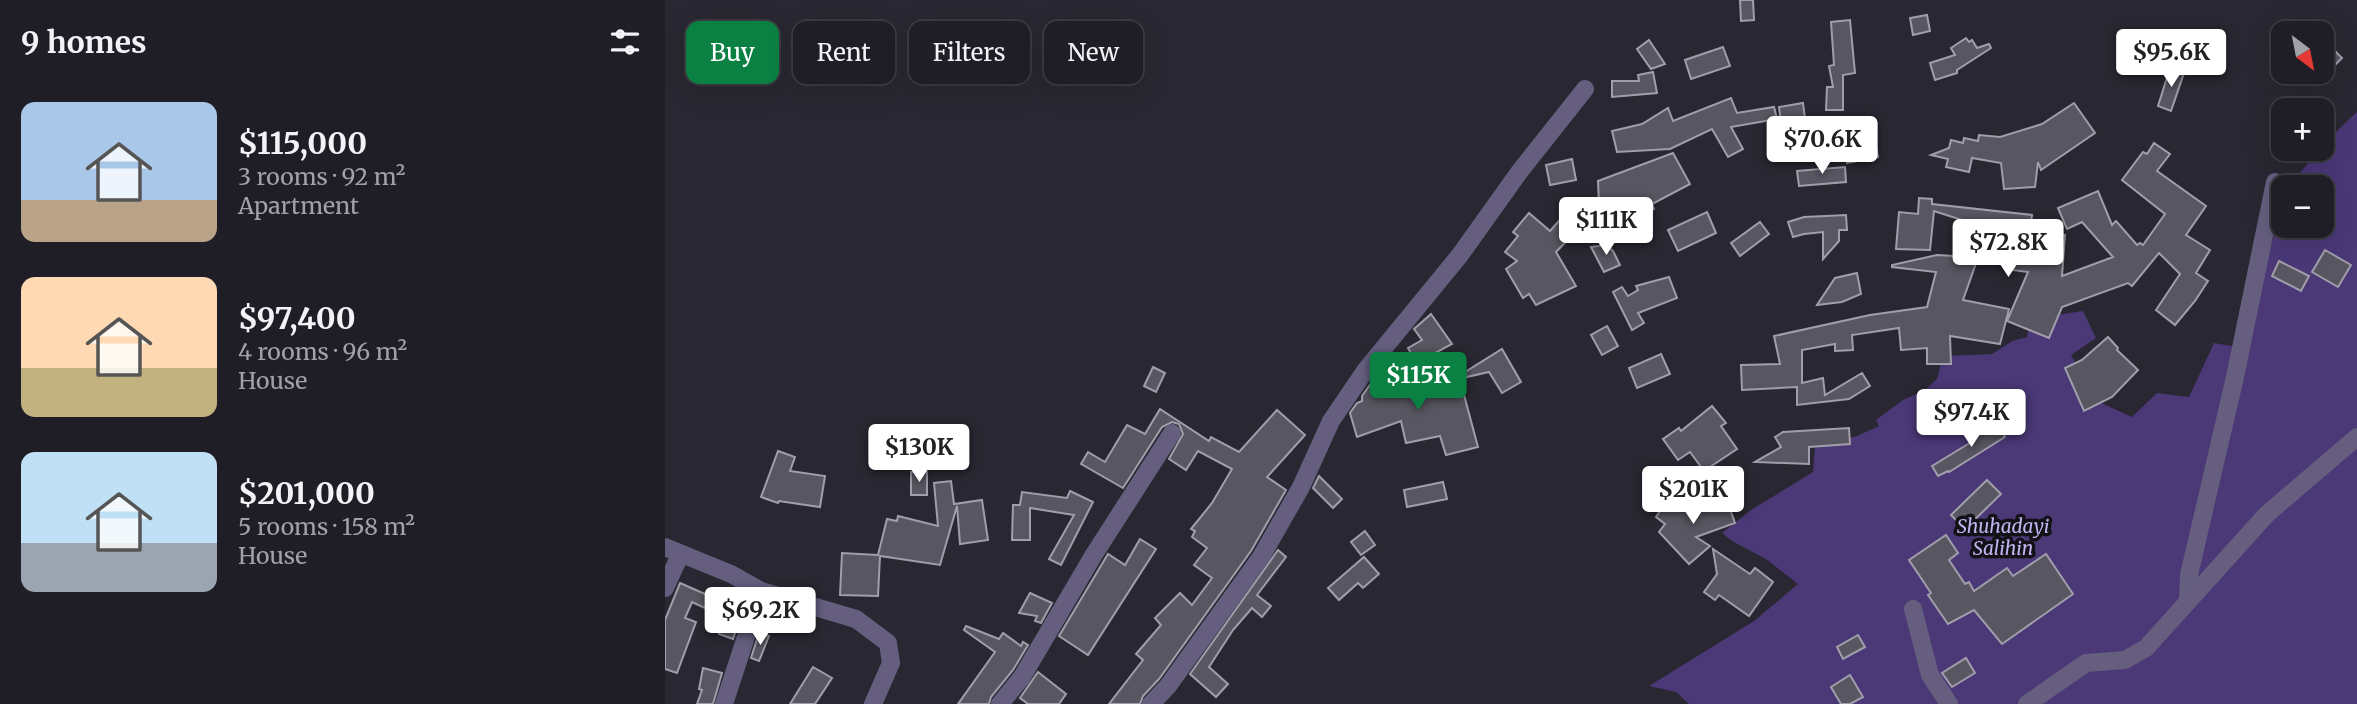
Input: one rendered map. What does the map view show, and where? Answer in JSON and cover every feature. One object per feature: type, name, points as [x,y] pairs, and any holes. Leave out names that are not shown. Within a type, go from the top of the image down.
[{"type":"street","points":[[1151,704],[1168,686],[1261,557],[1301,487],[1331,421],[1365,371],[1460,255],[1520,171],[1585,89]]},
{"type":"street","points":[[2188,601],[2189,575],[2235,377],[2271,201]]},
{"type":"street","points":[[1000,704],[1022,677],[1058,620],[1093,556],[1172,433]]},
{"type":"street","points":[[2027,704],[2086,663],[2125,660],[2145,648],[2267,514],[2357,437]]},
{"type":"street","points":[[665,587],[673,551],[731,574],[761,591],[856,619],[888,643],[891,663],[873,704]]},
{"type":"street","points":[[724,704],[761,591]]},
{"type":"street","points":[[1913,609],[1930,676],[1949,704]]},
{"type":"green space","name":"Shuhadayi Salihin","points":[[2357,112],[2357,704],[1689,704],[1676,692],[1649,686],[1754,621],[1798,584],[1766,559],[1722,533],[1751,510],[1813,472],[1815,448],[1857,436],[1879,426],[1876,420],[1903,400],[1925,390],[1937,379],[1943,356],[1992,354],[2012,341],[2027,337],[2030,319],[2083,311],[2096,338],[2071,355],[2097,401],[2132,417],[2157,393],[2189,397],[2214,343],[2249,349],[2265,264],[2273,238],[2334,238],[2334,175],[2298,175],[2311,161],[2334,161],[2334,135]]},
{"type":"building","points":[[1740,0],[1753,0],[1754,20],[1741,21]]},
{"type":"building","points":[[1927,15],[1930,31],[1913,35],[1910,18]]},
{"type":"building","points":[[1850,20],[1855,73],[1843,75],[1843,110],[1826,110],[1827,87],[1833,87],[1829,66],[1834,65],[1831,22]]},
{"type":"building","points":[[1966,38],[1969,42],[1972,40],[1977,48],[1989,44],[1991,48],[1957,70],[1957,73],[1935,80],[1930,63],[1955,55],[1951,48]]},
{"type":"building","points":[[1649,40],[1665,64],[1651,69],[1637,49]]},
{"type":"building","points":[[1723,47],[1730,66],[1691,79],[1685,60]]},
{"type":"building","points":[[2335,51],[2342,58],[2335,65]]},
{"type":"building","points":[[2170,68],[2184,73],[2171,111],[2158,106]]},
{"type":"building","points":[[1653,72],[1657,93],[1612,97],[1612,81],[1639,81],[1638,75]]},
{"type":"building","points":[[1731,98],[1737,113],[1774,107],[1777,119],[1731,127],[1743,149],[1728,157],[1712,129],[1670,149],[1617,152],[1612,131],[1642,124],[1668,108],[1673,121]]},
{"type":"building","points":[[1803,103],[1805,119],[1781,123],[1779,107]]},
{"type":"building","points":[[2074,103],[2095,133],[2041,170],[2038,162],[2035,187],[2004,189],[2001,163],[1972,158],[1969,172],[1946,167],[1948,159],[1931,155],[1949,148],[1951,140],[1963,143],[1964,138],[1978,141],[1979,135],[2000,137],[2042,124]]},
{"type":"building","points":[[1875,143],[1878,157],[1847,163],[1844,149]]},
{"type":"building","points":[[2154,143],[2170,154],[2157,171],[2206,206],[2186,235],[2210,250],[2196,273],[2208,281],[2175,325],[2156,310],[2180,274],[2159,253],[2132,286],[2128,283],[2062,307],[2049,338],[2007,321],[2028,272],[2012,270],[2014,258],[1985,252],[1983,256],[1979,255],[1963,300],[2009,309],[2000,344],[1950,336],[1951,364],[1927,364],[1927,348],[1901,350],[1899,328],[1852,335],[1853,350],[1835,351],[1835,344],[1802,350],[1802,383],[1823,378],[1825,395],[1862,373],[1870,386],[1849,399],[1797,405],[1797,387],[1742,390],[1741,365],[1780,364],[1774,336],[1870,315],[1927,307],[1936,272],[1892,265],[1937,255],[1954,256],[1965,221],[1934,211],[1930,250],[1896,249],[1899,212],[1918,214],[1919,198],[1932,199],[1932,204],[2032,215],[2030,231],[2065,235],[2062,276],[2113,257],[2082,222],[2067,229],[2058,208],[2098,191],[2112,225],[2116,221],[2137,245],[2143,245],[2165,214],[2122,180],[2143,152],[2147,154]]},
{"type":"building","points":[[1673,153],[1690,184],[1652,204],[1654,209],[1600,229],[1598,181]]},
{"type":"building","points":[[1572,159],[1576,180],[1550,185],[1546,165]]},
{"type":"building","points":[[1845,167],[1846,182],[1799,186],[1797,171]]},
{"type":"building","points":[[1707,212],[1716,233],[1678,251],[1668,230]]},
{"type":"building","points":[[1529,213],[1550,231],[1565,214],[1581,226],[1556,252],[1576,286],[1536,305],[1529,294],[1523,298],[1506,269],[1517,261],[1505,252],[1518,236],[1513,232]]},
{"type":"building","points":[[1846,215],[1847,230],[1839,230],[1839,241],[1823,259],[1823,232],[1793,237],[1788,222],[1804,217]]},
{"type":"building","points":[[1760,222],[1769,234],[1740,256],[1731,243]]},
{"type":"building","points":[[1606,245],[1613,251],[1620,265],[1604,272],[1591,247]]},
{"type":"building","points":[[2325,250],[2351,265],[2338,287],[2312,272]]},
{"type":"building","points":[[2279,261],[2309,276],[2301,291],[2272,276]]},
{"type":"building","points":[[1857,273],[1861,294],[1842,302],[1817,305],[1835,278]]},
{"type":"building","points":[[1669,277],[1677,298],[1638,313],[1644,323],[1632,330],[1613,292],[1622,287],[1628,296],[1638,290],[1636,286]]},
{"type":"building","points":[[1431,314],[1452,344],[1417,363],[1408,348],[1422,340],[1414,329]]},
{"type":"building","points":[[1607,326],[1618,346],[1602,355],[1591,335]]},
{"type":"building","points":[[2108,337],[2138,370],[2112,397],[2084,411],[2065,368],[2082,360]]},
{"type":"building","points":[[1502,349],[1521,382],[1502,393],[1489,372],[1458,379],[1457,377]]},
{"type":"building","points":[[1661,354],[1670,374],[1637,388],[1629,368]]},
{"type":"building","points":[[1412,359],[1428,392],[1460,380],[1478,447],[1446,455],[1440,436],[1406,443],[1401,421],[1357,437],[1350,413],[1357,403],[1362,401],[1362,396],[1374,379],[1377,392],[1409,385],[1402,364]]},
{"type":"building","points":[[1153,367],[1165,373],[1156,392],[1144,386]]},
{"type":"building","points":[[1712,406],[1726,423],[1721,426],[1737,449],[1704,471],[1690,452],[1678,460],[1663,439],[1679,428],[1681,431]]},
{"type":"building","points":[[1160,409],[1209,441],[1211,437],[1239,452],[1277,410],[1305,435],[1267,477],[1286,490],[1251,551],[1159,679],[1143,696],[1140,704],[1109,704],[1143,660],[1136,654],[1161,625],[1155,618],[1180,593],[1192,605],[1212,578],[1194,565],[1207,548],[1192,537],[1195,531],[1191,529],[1212,503],[1232,469],[1198,451],[1186,470],[1169,459],[1183,434],[1179,424],[1172,422],[1162,427],[1123,488],[1081,464],[1088,452],[1105,462],[1127,425],[1145,434]]},
{"type":"building","points":[[1997,421],[2005,437],[1938,476],[1932,466],[1973,441],[1970,436]]},
{"type":"building","points":[[1849,428],[1850,444],[1809,447],[1809,464],[1755,462],[1781,447],[1775,437],[1783,432]]},
{"type":"building","points":[[778,451],[795,457],[790,471],[825,476],[820,507],[778,503],[761,497]]},
{"type":"building","points":[[911,472],[927,472],[927,495],[911,495]]},
{"type":"building","points":[[1319,476],[1342,499],[1333,508],[1313,488]]},
{"type":"building","points":[[1987,480],[2001,494],[1965,529],[1951,515]]},
{"type":"building","points":[[951,481],[954,504],[982,500],[988,540],[960,544],[957,506],[940,565],[880,556],[878,596],[840,595],[842,553],[878,555],[887,519],[897,521],[898,516],[938,526],[934,483]]},
{"type":"building","points":[[1443,482],[1447,499],[1407,507],[1404,490]]},
{"type":"building","points":[[1070,491],[1093,502],[1061,565],[1049,559],[1074,515],[1030,508],[1030,540],[1012,540],[1013,505],[1020,505],[1022,492],[1067,498]]},
{"type":"building","points":[[1669,498],[1688,512],[1726,498],[1735,523],[1696,537],[1710,546],[1689,564],[1659,532],[1665,524],[1656,517]]},
{"type":"building","points":[[1365,531],[1375,545],[1361,555],[1351,542]]},
{"type":"building","points":[[1946,535],[1958,553],[1949,560],[1965,584],[1969,582],[1974,591],[2007,568],[2013,576],[2046,554],[2073,594],[2002,644],[1974,610],[1948,624],[1909,560]]},
{"type":"building","points":[[1140,539],[1156,549],[1088,655],[1059,636],[1108,554],[1125,565]]},
{"type":"building","points":[[1713,549],[1750,574],[1755,568],[1773,582],[1749,616],[1719,595],[1715,600],[1704,592],[1717,574]]},
{"type":"building","points":[[1278,550],[1286,557],[1257,595],[1271,606],[1262,617],[1252,608],[1233,630],[1209,667],[1228,684],[1216,697],[1190,674]]},
{"type":"building","points":[[1364,557],[1379,574],[1363,588],[1358,583],[1339,600],[1328,588]]},
{"type":"building","points":[[680,583],[712,597],[707,609],[692,602],[685,618],[696,622],[677,673],[665,669],[665,620]]},
{"type":"building","points":[[1030,593],[1052,603],[1041,623],[1035,621],[1037,616],[1019,613]]},
{"type":"building","points":[[730,602],[744,607],[733,639],[719,634]]},
{"type":"building","points":[[966,626],[999,639],[1003,633],[1021,646],[1023,642],[1028,645],[1013,670],[991,697],[989,704],[958,704],[995,652],[964,630]]},
{"type":"building","points":[[759,633],[769,636],[759,661],[751,658]]},
{"type":"building","points":[[1858,635],[1865,647],[1843,659],[1837,647]]},
{"type":"building","points":[[1966,658],[1975,673],[1952,687],[1942,673]]},
{"type":"building","points":[[813,667],[832,678],[815,704],[790,704]]},
{"type":"building","points":[[703,668],[722,673],[713,704],[697,704],[702,690],[699,689]]},
{"type":"building","points":[[1038,672],[1066,694],[1059,704],[1028,704],[1020,698]]},
{"type":"building","points":[[1850,675],[1863,697],[1850,704],[1841,704],[1831,687]]}]
